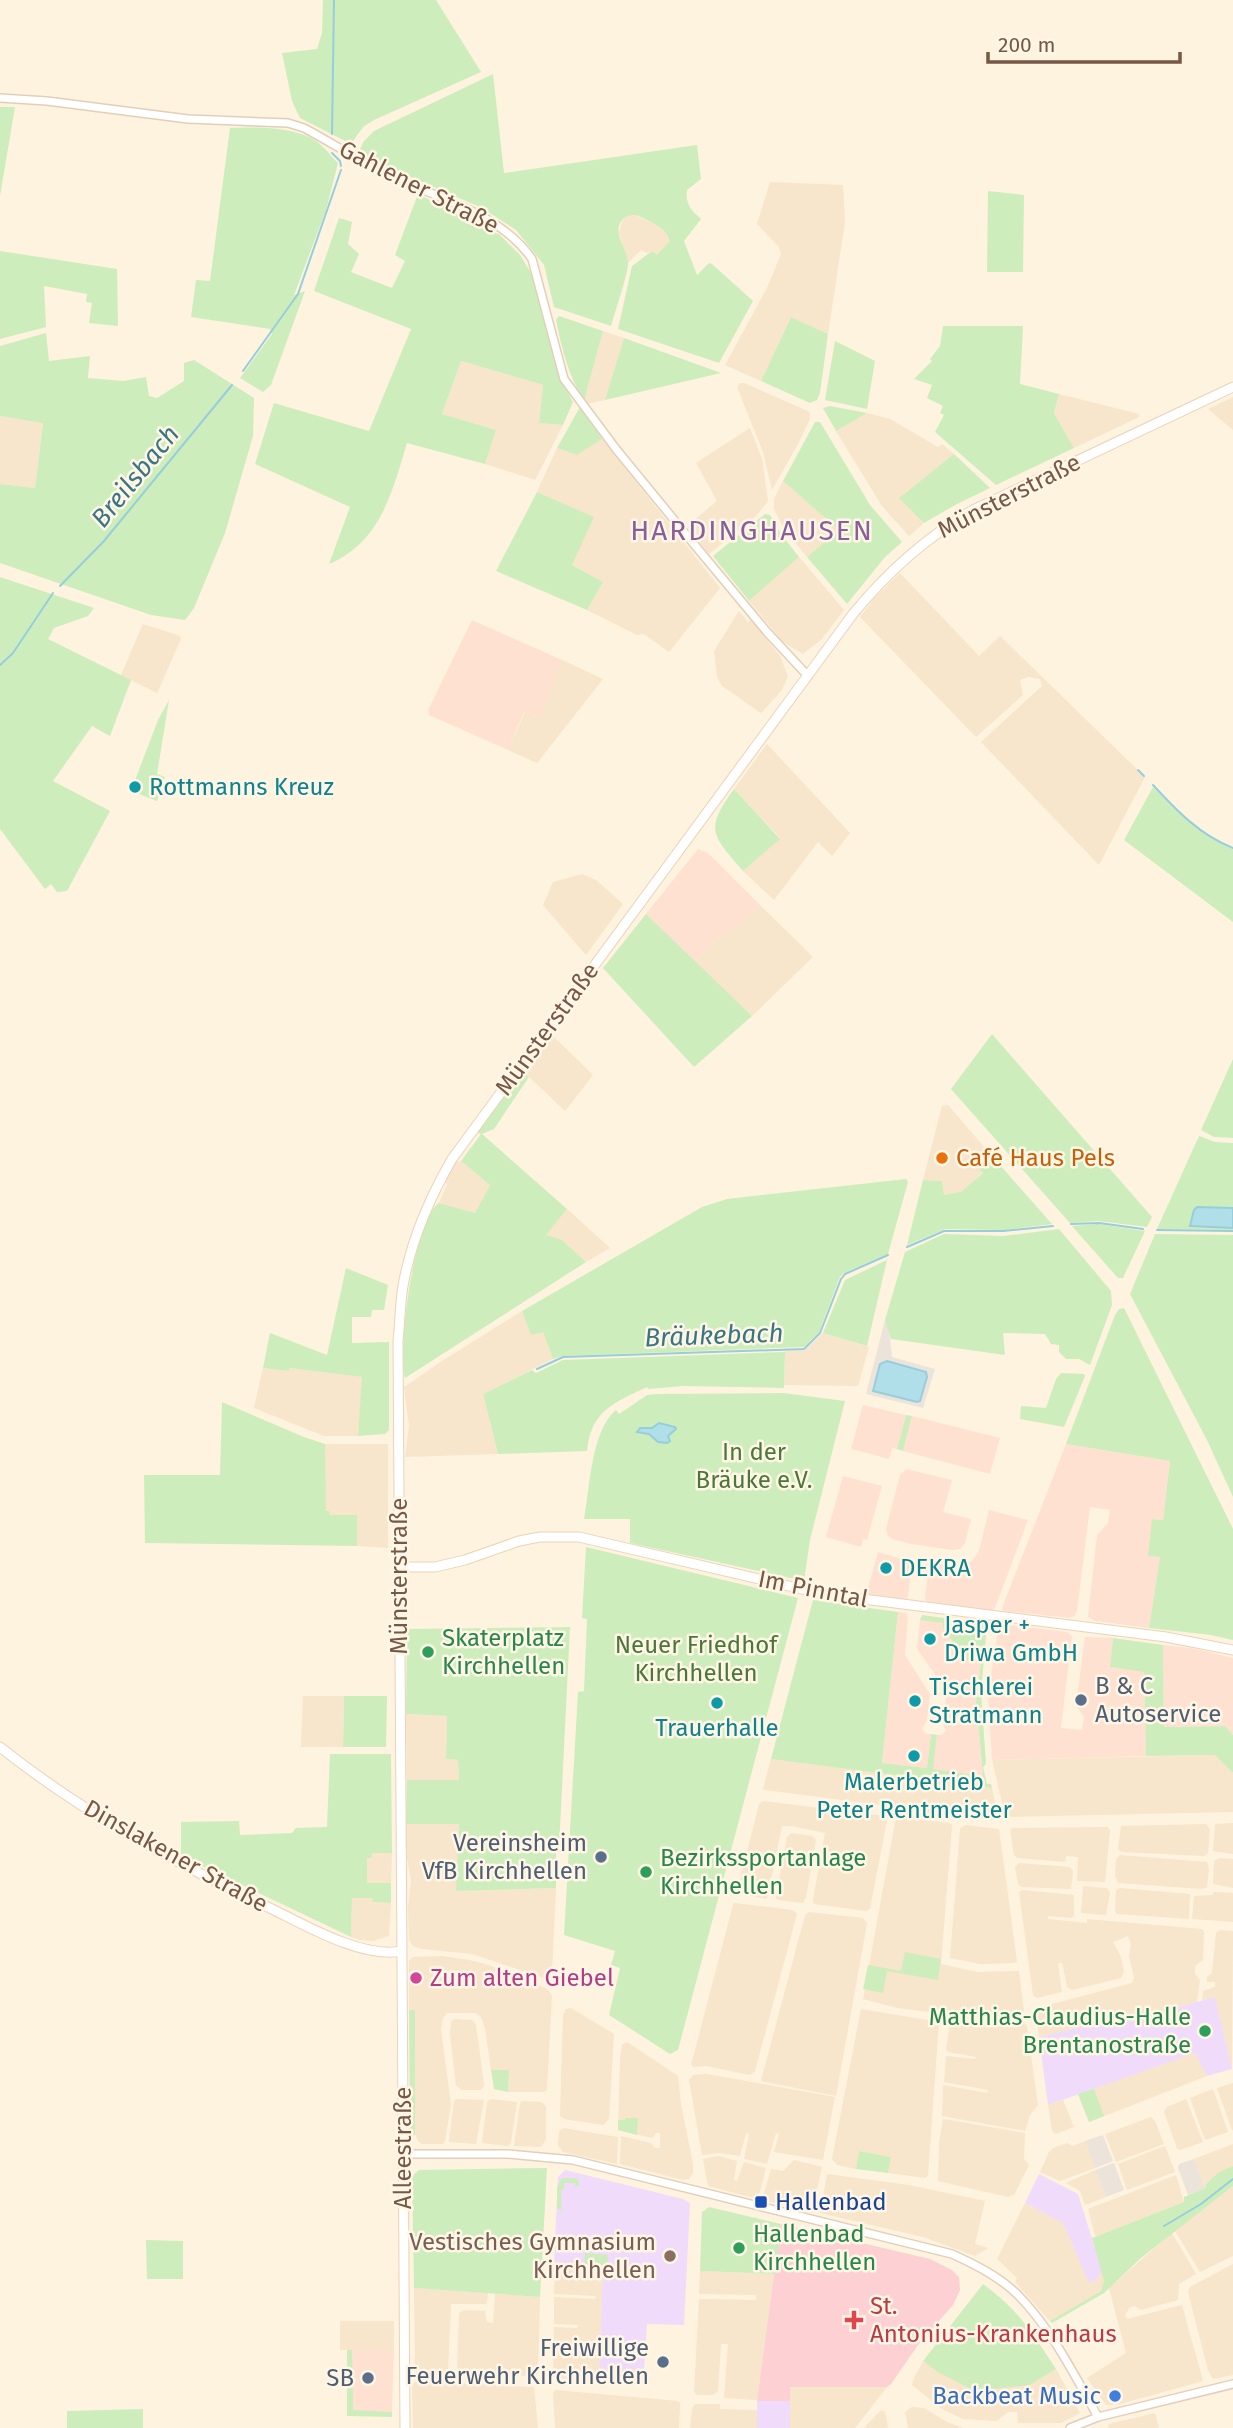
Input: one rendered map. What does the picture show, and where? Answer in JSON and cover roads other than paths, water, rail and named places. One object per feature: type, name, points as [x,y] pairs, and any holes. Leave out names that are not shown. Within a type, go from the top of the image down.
[{"type":"main road","name":"Münsterstraße","points":[[401,1951],[398,1341],[403,1286],[418,1228],[433,1192],[452,1159],[510,1078],[880,582],[915,548],[973,510],[1233,387]]},
{"type":"main road","name":"Im Pinntal","points":[[398,1567],[435,1566],[465,1560],[519,1541],[540,1537],[579,1537],[823,1594],[1166,1637],[1233,1650]]},
{"type":"main road","name":"Dinslakener Straße","points":[[0,1747],[79,1804],[142,1843],[213,1881],[331,1937],[361,1947],[388,1946],[401,1951]]},
{"type":"main road","name":"Alleestraße","points":[[401,1951],[405,2428]]},
{"type":"street","name":"Gahlener Straße","points":[[0,98],[47,101],[188,119],[289,123],[304,128],[393,177],[482,216],[509,232],[532,259],[564,380],[693,543],[767,632],[808,676]]},
{"type":"street","points":[[403,2154],[507,2154],[573,2160],[952,2254],[985,2270],[1025,2303],[1062,2355],[1098,2417]]},
{"type":"street","points":[[1070,2428],[1098,2417],[1233,2384]]},
{"type":"water","points":[[1197,1207],[1233,1208],[1233,1228],[1190,1226]]},
{"type":"water","points":[[887,1361],[926,1372],[920,1401],[873,1391],[880,1364]]},
{"type":"water","points":[[659,1423],[676,1429],[668,1436],[670,1441],[667,1443],[658,1442],[649,1434],[637,1432],[640,1428],[652,1428]]},
{"type":"waterway","name":"Breilsbach","points":[[332,134],[334,0]]},
{"type":"waterway","name":"Breilsbach","points":[[332,153],[341,166]]},
{"type":"waterway","name":"Breilsbach","points":[[243,371],[298,294],[341,170]]},
{"type":"waterway","name":"Breilsbach","points":[[60,586],[104,541],[232,385]]},
{"type":"waterway","name":"Breilsbach","points":[[0,665],[13,653],[53,593]]},
{"type":"waterway","points":[[1138,770],[1144,776]]},
{"type":"waterway","points":[[1153,785],[1180,813],[1210,837],[1233,848]]},
{"type":"waterway","name":"Bräukebach","points":[[1071,1224],[1099,1223],[1143,1229]]},
{"type":"waterway","name":"Bräukebach","points":[[907,1247],[944,1231],[1003,1231],[1053,1226]]},
{"type":"waterway","name":"Bräukebach","points":[[1157,1230],[1233,1231]]},
{"type":"waterway","name":"Bräukebach","points":[[537,1369],[563,1357],[804,1349],[820,1333],[845,1274],[888,1255]]},
{"type":"waterway","points":[[1164,2226],[1201,2204],[1233,2179]]},
{"type":"place","name":"Rottmanns Kreuz","points":[[135,787]]},
{"type":"place","name":"Café Haus Pels","points":[[942,1158]]},
{"type":"place","name":"DEKRA","points":[[886,1568]]},
{"type":"place","name":"Jasper + Driwa GmbH","points":[[930,1639]]},
{"type":"place","name":"Skaterplatz Kirchhellen","points":[[428,1652]]},
{"type":"place","name":"B & C Autoservice","points":[[1081,1700]]},
{"type":"place","name":"Tischlerei Stratmann","points":[[915,1701]]},
{"type":"place","name":"Trauerhalle","points":[[717,1703]]},
{"type":"place","name":"Malerbetrieb Peter Rentmeister","points":[[914,1756]]},
{"type":"place","name":"Vereinsheim VfB Kirchhellen","points":[[601,1857]]},
{"type":"place","name":"Bezirkssportanlage Kirchhellen","points":[[646,1872]]},
{"type":"place","name":"Zum alten Giebel","points":[[416,1978]]},
{"type":"place","name":"Matthias-Claudius-Halle Brentanostraße","points":[[1205,2031]]},
{"type":"place","name":"Hallenbad","points":[[761,2202]]},
{"type":"place","name":"Hallenbad Kirchhellen","points":[[739,2248]]},
{"type":"place","name":"Vestisches Gymnasium Kirchhellen","points":[[670,2256]]},
{"type":"place","name":"St. Antonius-Krankenhaus","points":[[854,2320]]},
{"type":"place","name":"Freiwillige Feuerwehr Kirchhellen","points":[[663,2362]]},
{"type":"place","name":"SB","points":[[368,2378]]},
{"type":"place","name":"Backbeat Music","points":[[1115,2396]]},
{"type":"district","name":"HARDINGHAUSEN","points":[[752,530]]},
{"type":"park label","name":"In der Bräuke e.V.","points":[[754,1466]]},
{"type":"park label","name":"Neuer Friedhof Kirchhellen","points":[[696,1659]]}]
